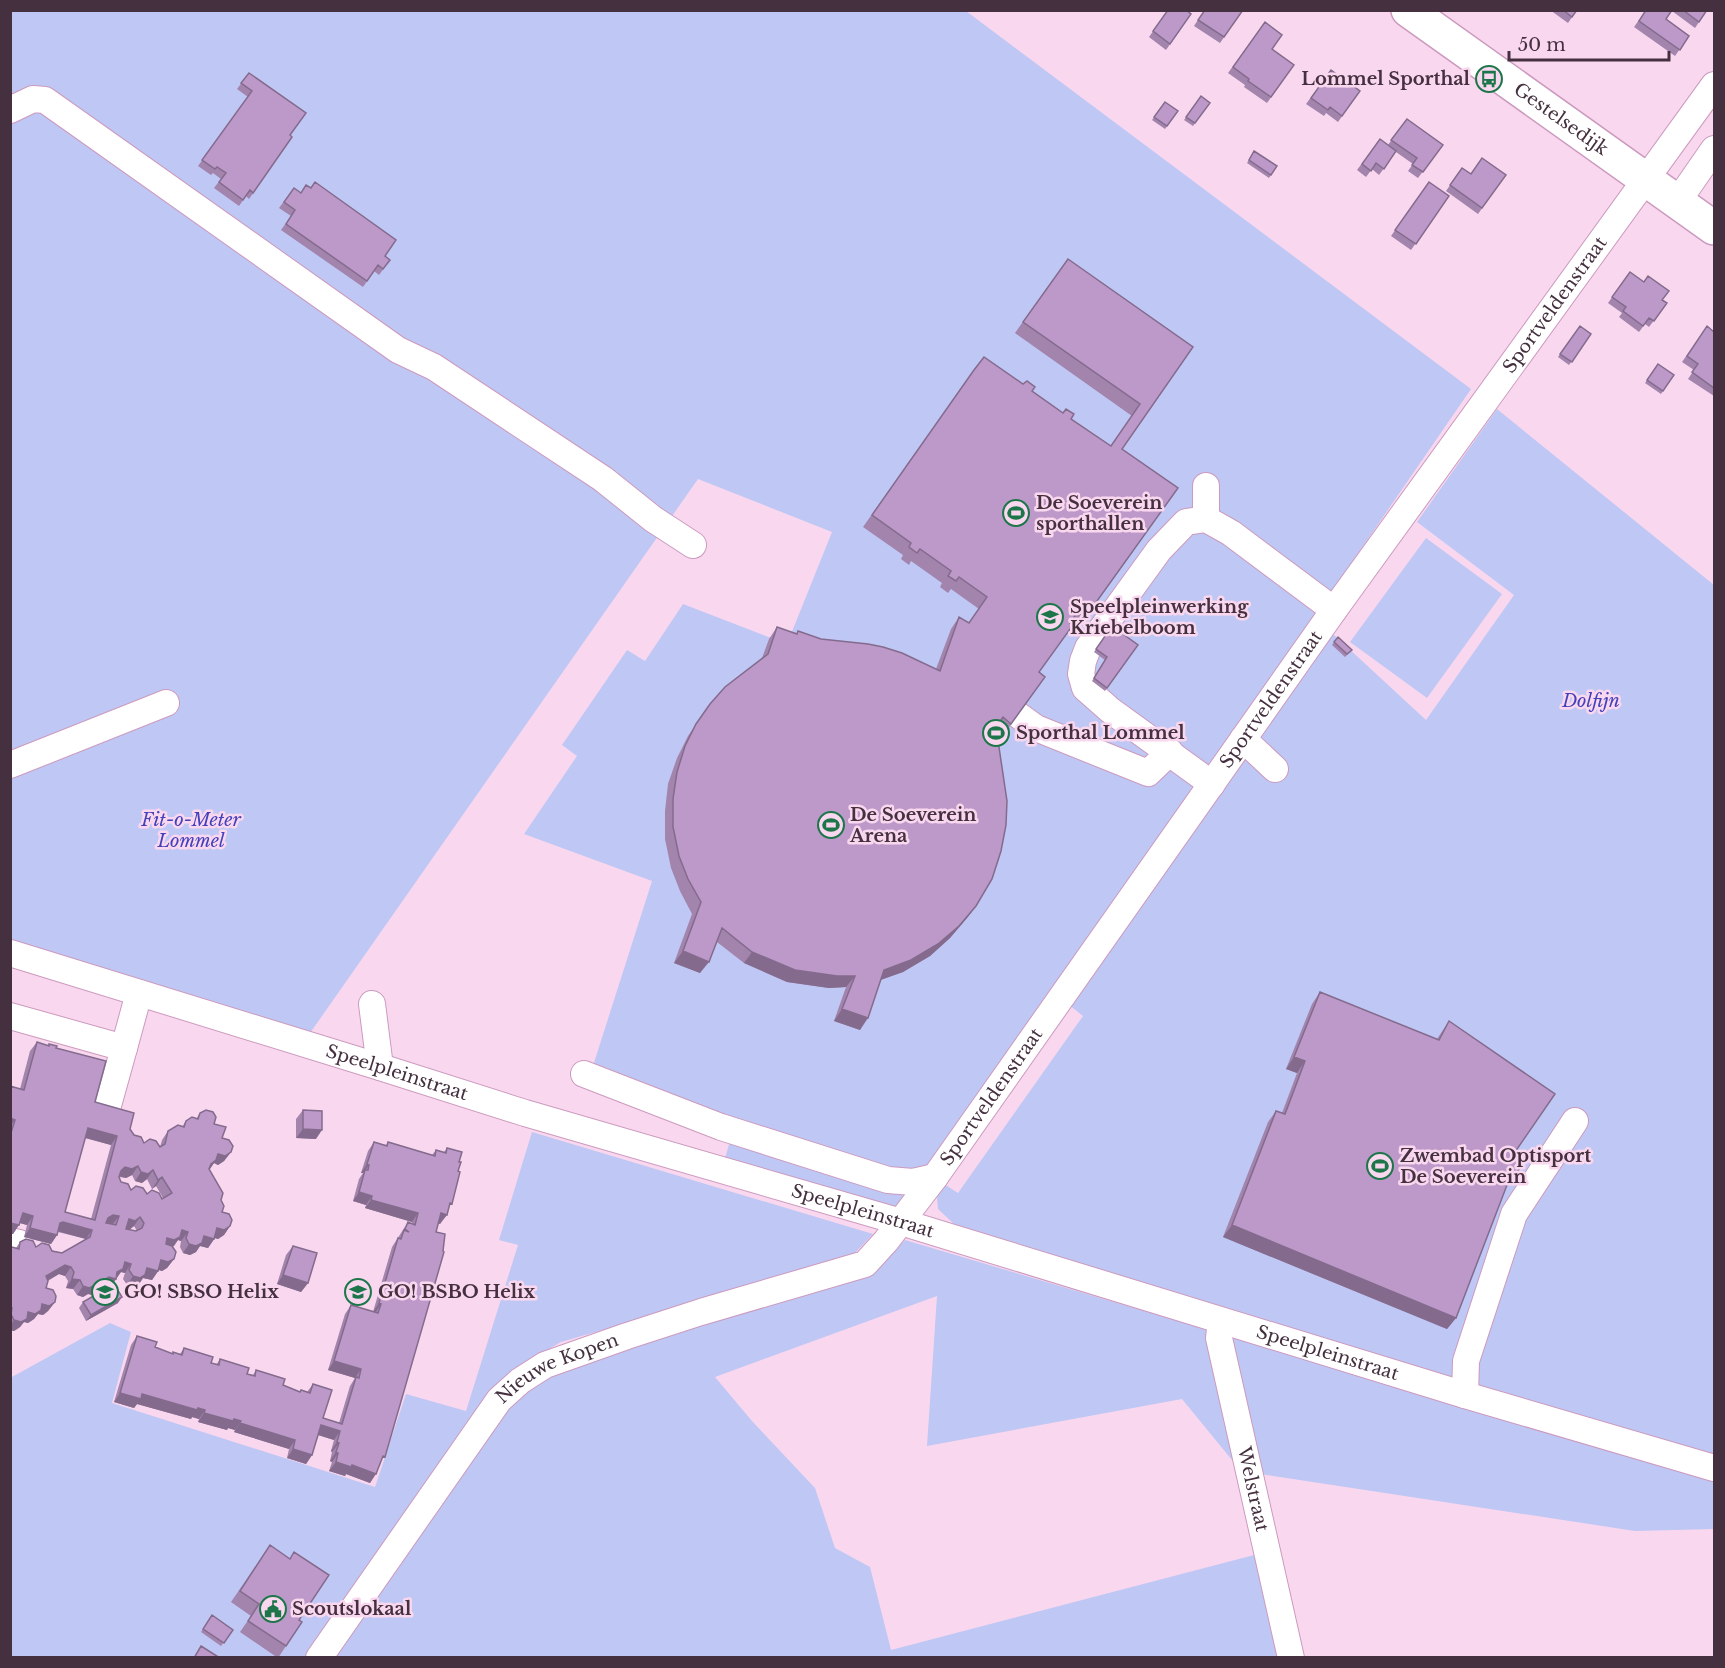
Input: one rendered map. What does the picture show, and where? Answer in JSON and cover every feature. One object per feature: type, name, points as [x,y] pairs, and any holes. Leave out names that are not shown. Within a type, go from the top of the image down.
[{"type":"main road","name":"Gestelsedijk","points":[[1408,10],[1714,228]]},
{"type":"street","name":"Sportveldenstraat","points":[[901,1222],[1334,610],[1714,85]]},
{"type":"street","points":[[10,110],[33,99],[45,100],[398,350],[434,367],[593,472],[653,519],[693,545]]},
{"type":"street","points":[[1678,201],[1714,150]]},
{"type":"street","points":[[1206,486],[1206,519]]},
{"type":"street","points":[[1212,784],[1110,710],[1085,688],[1081,674],[1088,648],[1159,550],[1185,522],[1206,519],[1231,533],[1334,610]]},
{"type":"street","points":[[10,765],[166,703]]},
{"type":"street","points":[[1018,715],[1036,728],[1148,773],[1170,753]]},
{"type":"street","points":[[1243,739],[1275,769]]},
{"type":"street","name":"Speelpleinstraat","points":[[12,959],[139,993],[525,1113],[901,1222],[1465,1395],[1714,1468]]},
{"type":"street","points":[[107,1109],[139,993]]},
{"type":"street","points":[[372,1004],[380,1067]]},
{"type":"street","points":[[10,1016],[124,1048]]},
{"type":"street","points":[[584,1074],[721,1126],[888,1180],[913,1182],[935,1177]]},
{"type":"street","points":[[1465,1395],[1466,1361],[1514,1214],[1575,1121]]},
{"type":"street","name":"Nieuwe Kopen","points":[[319,1658],[499,1400],[520,1381],[545,1365],[627,1336],[865,1264],[901,1222]]},
{"type":"street","name":"Welstraat","points":[[1221,1321],[1219,1338],[1291,1658]]},
{"type":"green space","name":"Fit-o-Meter Lommel","points":[[11,11],[966,11],[1471,389],[1214,763],[901,1205],[880,1208],[725,1158],[736,1121],[592,1069],[652,881],[524,834],[577,756],[562,745],[627,650],[645,661],[683,604],[787,644],[832,532],[698,479],[308,1036],[11,942]]},
{"type":"green space","name":"Dolfijn","points":[[1497,409],[1714,585],[1714,1459],[980,1234],[954,1224],[938,1209],[937,1197],[941,1182],[958,1193],[1083,1016],[1068,1004],[1333,634],[1426,720],[1514,595],[1417,522]]},
{"type":"green space","points":[[1426,538],[1502,594],[1427,698],[1350,642]]},
{"type":"green space","points":[[532,1132],[873,1234],[850,1258],[561,1342],[528,1361],[502,1381],[309,1657],[11,1657],[10,1378],[110,1323],[131,1332],[112,1403],[375,1487],[406,1394],[466,1411],[518,1245],[499,1240]]},
{"type":"green space","points":[[905,1240],[1714,1480],[1714,1529],[1635,1531],[1241,1471],[1182,1399],[927,1446],[937,1296],[715,1377],[752,1421],[815,1488],[835,1548],[870,1567],[891,1650],[1258,1554],[1280,1657],[329,1658],[513,1395],[552,1365],[883,1262]]},
{"type":"building","points":[[1168,10],[1186,10],[1191,14],[1170,44],[1153,31]]},
{"type":"building","points":[[1205,10],[1243,10],[1224,37],[1198,20]]},
{"type":"building","points":[[1563,10],[1577,10],[1572,17]]},
{"type":"building","points":[[1646,10],[1672,10],[1666,19],[1689,36],[1680,50],[1639,21]]},
{"type":"building","points":[[1683,10],[1707,10],[1699,22]]},
{"type":"building","points":[[1265,22],[1282,35],[1272,49],[1294,65],[1271,97],[1233,67]]},
{"type":"building","points":[[1331,70],[1360,91],[1342,116],[1330,107],[1328,110],[1311,98]]},
{"type":"building","points":[[249,73],[306,113],[253,193],[250,190],[243,200],[219,182],[226,173],[202,160],[252,91],[241,83]]},
{"type":"building","points":[[1201,96],[1210,103],[1195,123],[1186,117]]},
{"type":"building","points":[[1165,102],[1178,111],[1167,126],[1154,117]]},
{"type":"building","points":[[1407,119],[1443,145],[1423,172],[1412,165],[1417,158],[1391,140]]},
{"type":"building","points":[[1380,139],[1396,151],[1384,169],[1376,163],[1371,171],[1362,164]]},
{"type":"building","points":[[1254,151],[1277,166],[1271,175],[1249,160]]},
{"type":"building","points":[[1482,158],[1506,175],[1482,208],[1450,185],[1462,168],[1471,174]]},
{"type":"building","points":[[315,182],[396,240],[385,256],[390,260],[383,269],[378,265],[367,281],[286,224],[295,210],[284,202],[294,188],[301,193],[306,185],[311,188]]},
{"type":"building","points":[[1429,182],[1449,196],[1416,244],[1395,230]]},
{"type":"building","points":[[1068,259],[1193,347],[1122,449],[1178,488],[1087,615],[1079,610],[1070,623],[1073,625],[1039,672],[1045,677],[1011,724],[1003,717],[996,727],[1007,801],[1006,825],[1001,851],[992,879],[976,906],[959,926],[938,944],[911,960],[884,970],[868,1018],[842,1009],[855,976],[795,970],[752,952],[722,928],[709,962],[683,951],[701,902],[688,879],[679,856],[673,827],[673,799],[677,772],[685,746],[696,724],[710,704],[725,687],[768,654],[777,627],[821,639],[883,647],[902,653],[940,671],[959,617],[969,623],[987,597],[959,577],[956,581],[948,576],[951,571],[920,549],[917,553],[909,547],[911,543],[872,515],[984,357],[1023,384],[1027,381],[1035,387],[1032,391],[1063,413],[1066,409],[1074,414],[1071,419],[1111,446],[1140,404],[1023,322]]},
{"type":"building","points":[[1630,272],[1644,282],[1648,276],[1669,291],[1662,300],[1667,303],[1654,321],[1649,318],[1643,326],[1623,311],[1626,307],[1612,297]]},
{"type":"building","points":[[1580,326],[1591,334],[1572,362],[1560,354]]},
{"type":"building","points":[[1707,326],[1714,332],[1714,388],[1692,372],[1698,364],[1687,356]]},
{"type":"building","points":[[1658,364],[1674,375],[1663,391],[1647,380]]},
{"type":"building","points":[[1112,626],[1138,645],[1107,688],[1094,678],[1107,657],[1096,649]]},
{"type":"building","points":[[1338,637],[1352,650],[1347,654],[1334,642]]},
{"type":"building","name":"Zwembad Optisport De Soeverein","points":[[1320,992],[1439,1040],[1449,1021],[1555,1094],[1515,1152],[1526,1160],[1507,1185],[1456,1318],[1232,1225],[1276,1111],[1285,1114],[1305,1061],[1294,1057]]},
{"type":"building","points":[[37,1042],[106,1061],[95,1102],[134,1113],[130,1129],[134,1135],[141,1137],[144,1143],[150,1139],[156,1141],[160,1147],[165,1144],[168,1131],[178,1125],[184,1127],[186,1121],[192,1117],[198,1119],[200,1113],[206,1110],[213,1112],[216,1117],[214,1124],[226,1127],[222,1138],[229,1140],[233,1146],[231,1152],[225,1156],[218,1154],[209,1169],[223,1193],[222,1212],[229,1214],[232,1220],[230,1226],[224,1230],[217,1228],[214,1239],[204,1236],[202,1243],[196,1246],[189,1244],[186,1238],[188,1232],[182,1230],[180,1237],[174,1240],[167,1238],[166,1244],[172,1246],[176,1252],[174,1259],[168,1262],[161,1260],[158,1271],[147,1268],[145,1275],[140,1278],[133,1276],[129,1270],[131,1264],[125,1262],[123,1269],[117,1272],[116,1279],[109,1277],[104,1280],[102,1287],[83,1286],[80,1280],[72,1279],[74,1272],[71,1267],[65,1265],[46,1276],[48,1281],[46,1288],[53,1290],[56,1296],[55,1302],[49,1306],[42,1304],[41,1310],[35,1314],[28,1312],[27,1319],[21,1322],[14,1320],[11,1314],[12,1308],[10,1308],[10,1248],[19,1249],[20,1242],[26,1239],[33,1241],[36,1247],[42,1243],[49,1245],[52,1251],[62,1253],[90,1237],[92,1230],[63,1222],[60,1223],[57,1235],[30,1228],[33,1216],[23,1213],[19,1225],[10,1223],[10,1136],[15,1120],[10,1118],[10,1086],[24,1090]],"holes":[[[88,1128],[117,1136],[95,1220],[65,1212]],[[138,1166],[141,1172],[148,1174],[153,1170],[158,1180],[162,1177],[172,1193],[162,1199],[159,1193],[152,1190],[147,1194],[143,1188],[136,1186],[131,1190],[128,1184],[121,1182],[119,1177],[125,1167],[132,1169]],[[113,1215],[119,1216],[116,1225],[106,1223]],[[140,1217],[144,1223],[142,1228],[136,1231],[126,1229],[129,1219],[135,1221]]]},
{"type":"building","points":[[303,1110],[322,1111],[322,1130],[303,1129]]},
{"type":"building","points":[[374,1142],[387,1146],[388,1142],[435,1156],[436,1150],[446,1153],[447,1148],[462,1152],[458,1171],[460,1172],[452,1204],[450,1203],[447,1215],[441,1213],[436,1232],[445,1234],[444,1252],[385,1457],[383,1456],[376,1474],[336,1462],[340,1431],[321,1425],[312,1455],[293,1449],[295,1440],[240,1423],[241,1421],[234,1419],[233,1421],[204,1413],[205,1410],[198,1408],[197,1410],[142,1394],[141,1399],[120,1393],[137,1336],[157,1342],[155,1347],[173,1354],[173,1352],[182,1355],[184,1348],[213,1357],[211,1363],[219,1365],[220,1359],[249,1368],[247,1374],[255,1376],[256,1370],[285,1379],[283,1385],[300,1392],[301,1390],[310,1393],[313,1384],[332,1390],[323,1418],[342,1424],[356,1377],[359,1378],[361,1369],[334,1361],[351,1305],[378,1313],[398,1238],[401,1239],[404,1230],[409,1232],[405,1229],[408,1222],[415,1225],[418,1213],[371,1200],[372,1196],[359,1192],[365,1170],[368,1170],[369,1165],[367,1164]]},
{"type":"building","points":[[293,1246],[317,1253],[308,1283],[283,1275]]},
{"type":"building","points":[[114,1284],[122,1297],[91,1315],[83,1302]]},
{"type":"building","name":"Scoutslokaal","points":[[270,1545],[290,1559],[294,1552],[329,1575],[299,1620],[302,1622],[286,1646],[248,1621],[259,1604],[240,1591]]},
{"type":"building","points":[[212,1615],[233,1630],[224,1643],[203,1629]]},
{"type":"building","points":[[201,1646],[220,1658],[194,1658]]},
{"type":"place","name":"Lommel Sporthal","points":[[1489,79]]},
{"type":"place","name":"De Soeverein sporthallen","points":[[1016,513]]},
{"type":"place","name":"Speelpleinwerking Kriebelboom","points":[[1050,617]]},
{"type":"place","name":"Sporthal Lommel","points":[[996,733]]},
{"type":"place","name":"De Soeverein Arena","points":[[831,825]]},
{"type":"place","name":"Zwembad Optisport De Soeverein","points":[[1380,1166]]},
{"type":"place","name":"GO! SBSO Helix","points":[[105,1292]]},
{"type":"place","name":"GO! BSBO Helix","points":[[358,1292]]},
{"type":"place","name":"Scoutslokaal","points":[[273,1609]]}]
